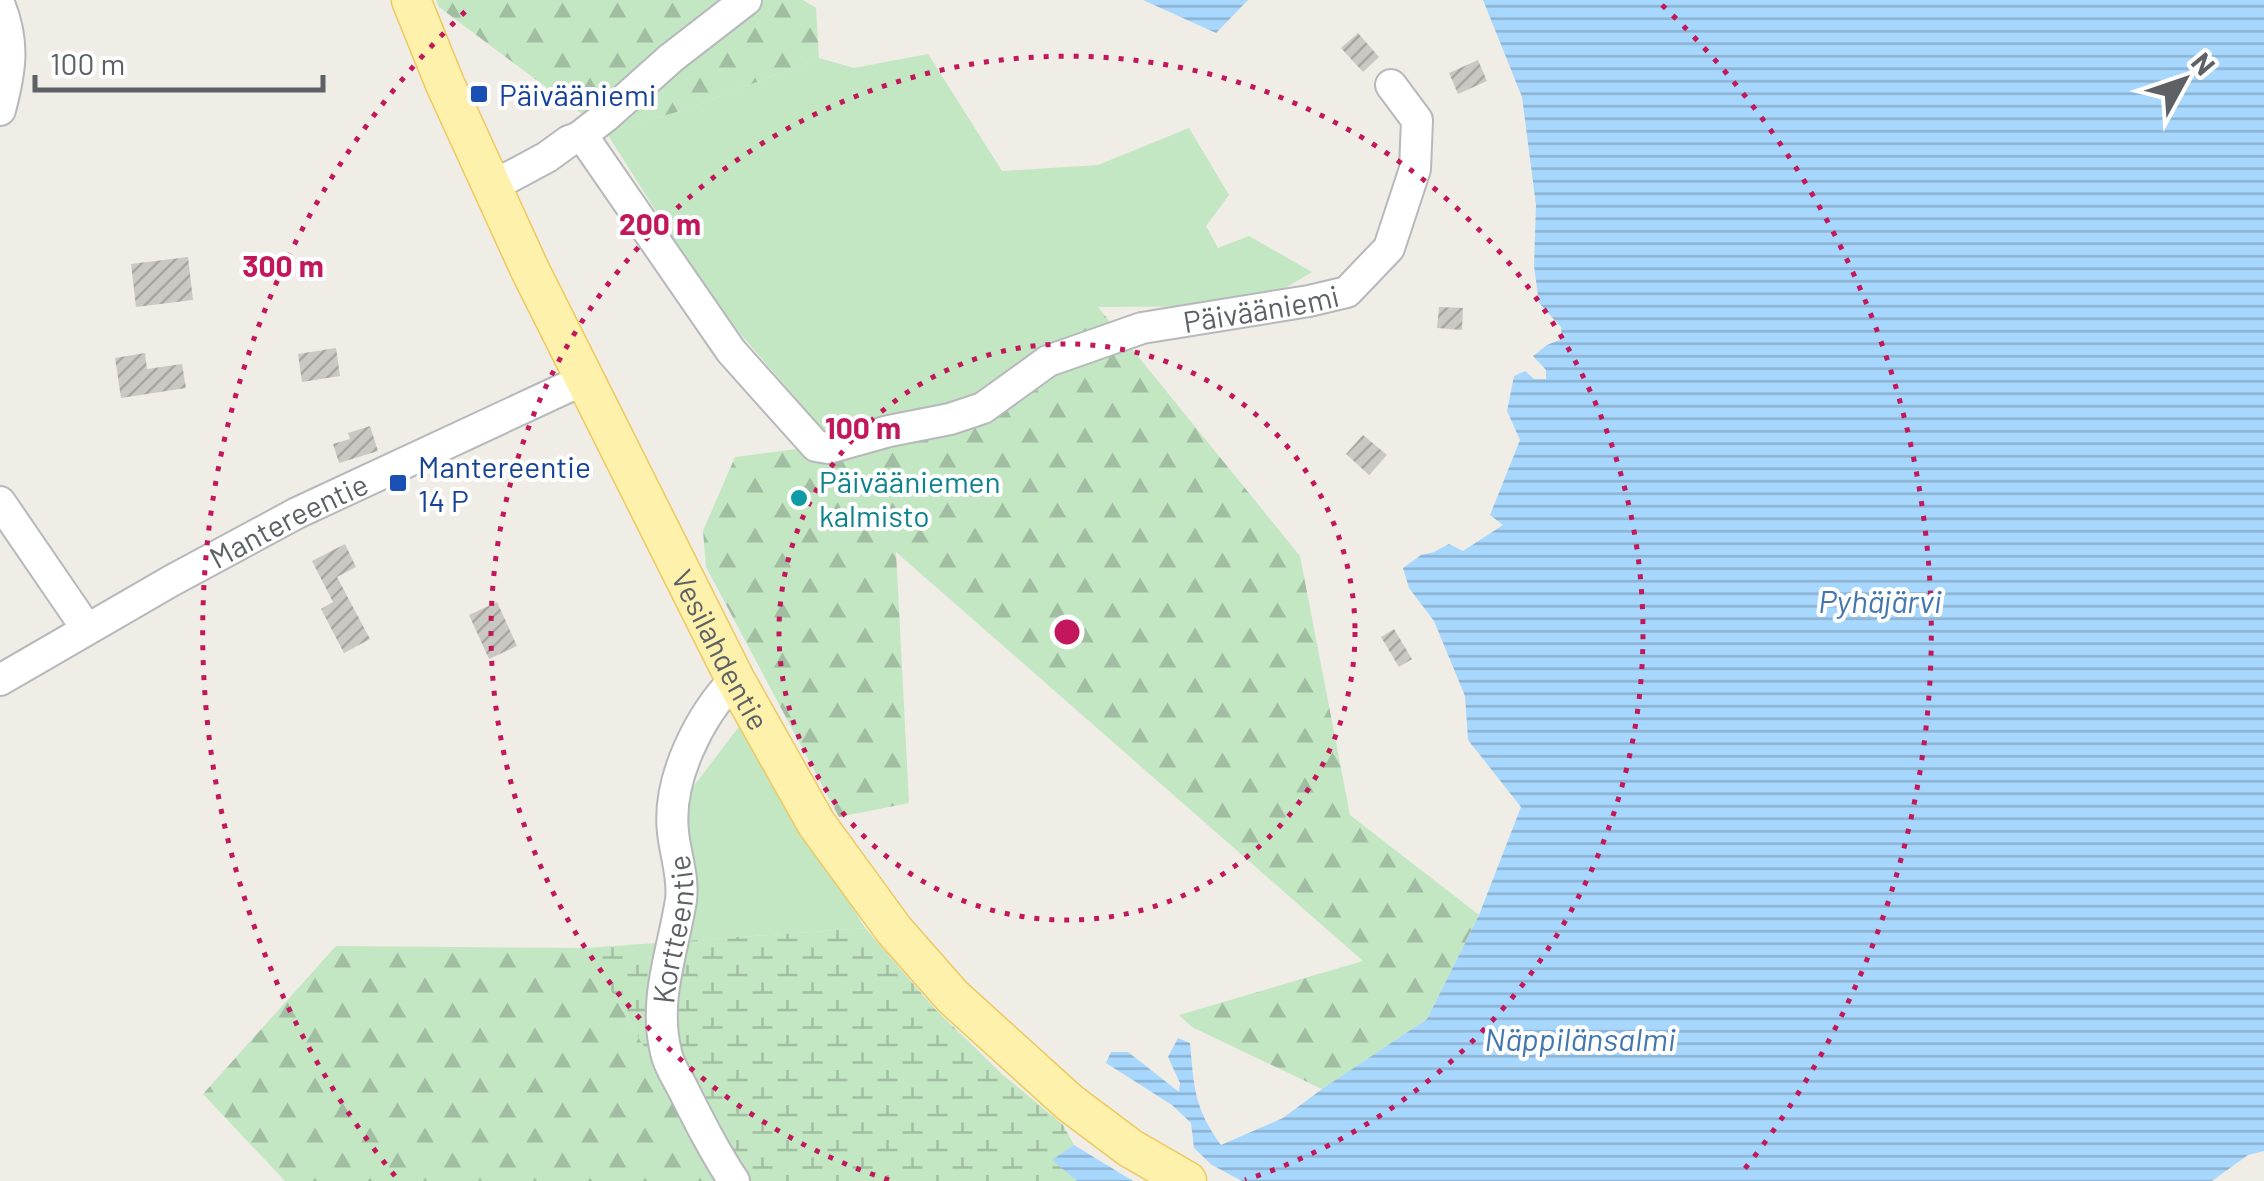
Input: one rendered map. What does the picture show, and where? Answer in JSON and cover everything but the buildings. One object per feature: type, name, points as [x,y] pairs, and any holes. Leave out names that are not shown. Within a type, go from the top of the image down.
[{"type":"main road","name":"Vesilahdentie","points":[[411,0],[530,270],[735,679],[816,822],[894,930],[954,997],[1070,1103],[1130,1148],[1187,1181]]},
{"type":"street","points":[[492,186],[578,138],[746,0]]},
{"type":"street","points":[[0,6],[11,44],[0,110]]},
{"type":"street","name":"Päivääniemi","points":[[578,138],[586,141],[731,351],[816,446],[828,448],[982,408],[1048,361],[1142,328],[1346,292],[1389,248],[1415,169],[1417,120],[1391,84]]},
{"type":"street","name":"Mantereentie","points":[[0,680],[296,513],[585,379]]},
{"type":"street","points":[[0,502],[87,630]]},
{"type":"street","name":"Kortteentie","points":[[734,1181],[666,1055],[661,999],[682,894],[673,832],[679,779],[702,722],[735,679]]},
{"type":"green space","points":[[436,0],[803,0],[816,8],[819,58],[684,110],[606,132],[439,7]]},
{"type":"green space","points":[[928,54],[1002,171],[1098,165],[1189,128],[1229,195],[1206,226],[1218,248],[1249,236],[1312,272],[1255,306],[1098,307],[1050,369],[835,444],[714,303],[606,132],[684,110],[819,58],[854,68]]},
{"type":"green space","points":[[1098,307],[1300,556],[1350,815],[1479,915],[1427,1019],[1322,1089],[1192,1027],[1179,1015],[1363,961],[896,552],[909,803],[839,817],[706,567],[703,531],[735,457],[942,430],[1050,369],[1061,330]]},
{"type":"green space","points":[[741,724],[865,928],[658,943],[680,878],[661,829]]},
{"type":"green space","points":[[865,928],[934,1008],[1002,1074],[1063,1125],[1074,1145],[1053,1160],[1077,1181],[723,1181],[586,948]]},
{"type":"green space","points":[[336,946],[586,948],[723,1181],[285,1181],[203,1094]]},
{"type":"water","points":[[1143,0],[1248,0],[1216,33]]},
{"type":"water","name":"Pyhäjärvi","points":[[1483,0],[2264,0],[2264,1151],[2248,1155],[2212,1181],[1242,1181],[1212,1165],[1194,1148],[1191,1123],[1172,1105],[1106,1063],[1111,1052],[1128,1052],[1179,1092],[1180,1083],[1168,1057],[1178,1038],[1190,1043],[1197,1097],[1205,1120],[1221,1145],[1283,1118],[1427,1019],[1479,915],[1521,807],[1468,740],[1465,696],[1434,621],[1409,588],[1403,568],[1421,555],[1449,544],[1463,551],[1503,525],[1490,515],[1520,440],[1507,411],[1514,376],[1525,371],[1534,379],[1546,379],[1546,370],[1533,356],[1562,339],[1561,327],[1539,303],[1534,266],[1536,205],[1522,97]]},
{"type":"water","points":[[1074,1145],[1133,1181],[1077,1181],[1052,1160]]},
{"type":"place","name":"Päivääniemi","points":[[479,94]]},
{"type":"place","name":"Mantereentie 14 P","points":[[398,483]]},
{"type":"place","name":"Päivääniemen kalmisto","points":[[799,498]]},
{"type":"water label","name":"Näppilänsalmi","points":[[1580,1038]]}]
